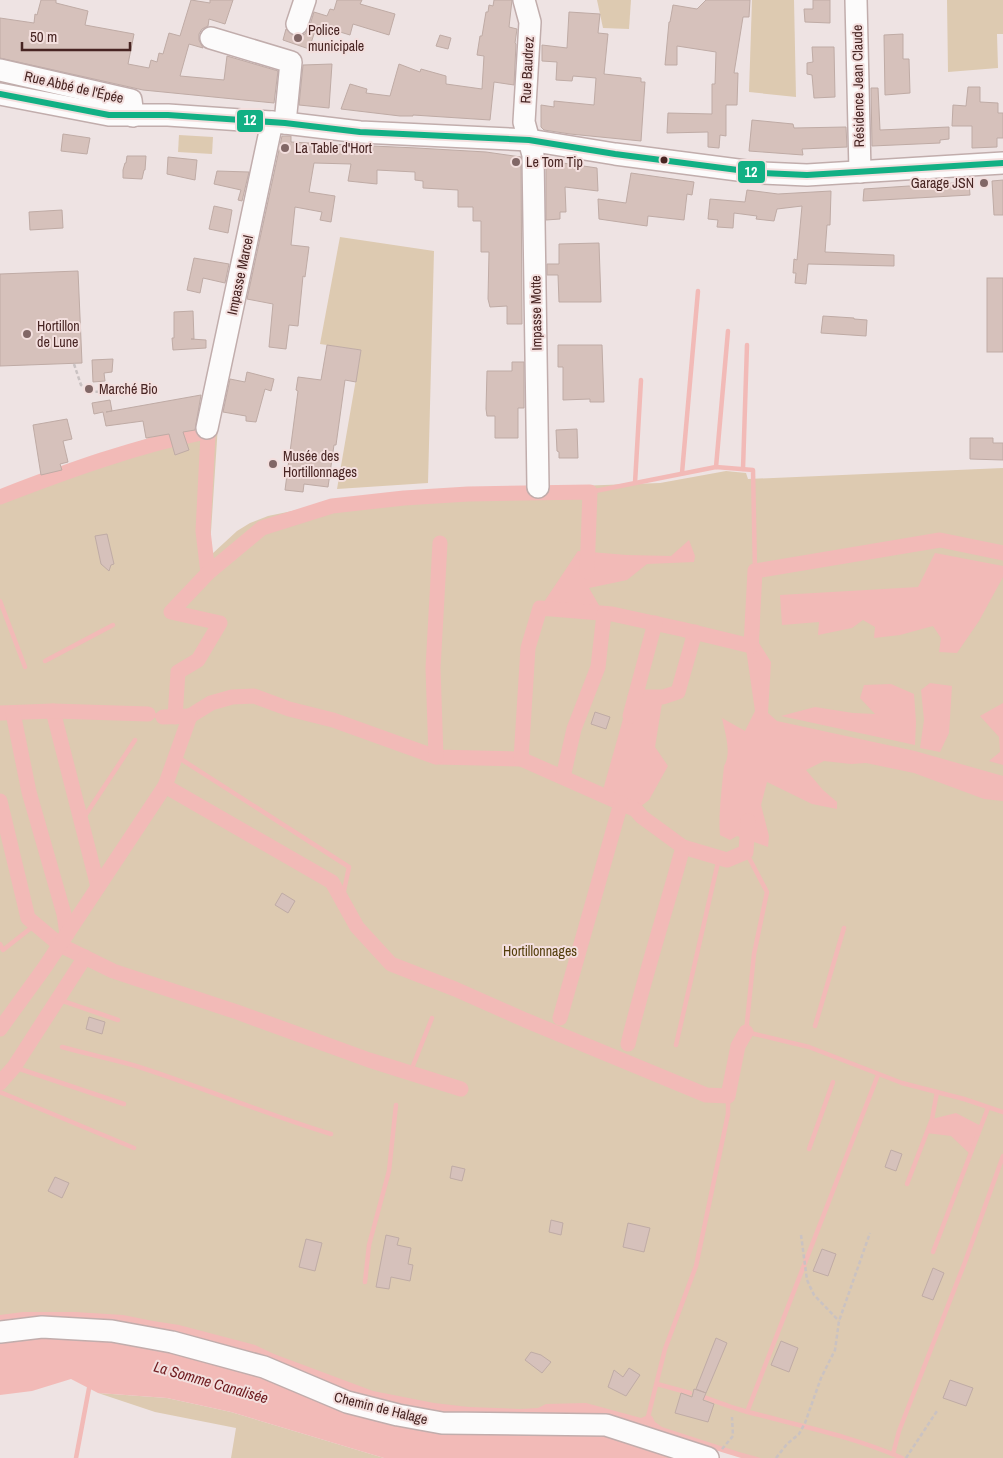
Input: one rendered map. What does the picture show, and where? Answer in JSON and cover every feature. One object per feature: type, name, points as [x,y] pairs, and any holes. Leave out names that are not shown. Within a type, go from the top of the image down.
[{"type":"street","points":[[297,24],[305,0]]},
{"type":"street","name":"Rue Baudrez","points":[[524,0],[530,22],[524,122],[529,140]]},
{"type":"street","name":"Résidence Jean Claude","points":[[856,0],[860,172]]},
{"type":"street","name":"Impasse Marcel","points":[[208,428],[291,62],[211,38]]},
{"type":"street","name":"Rue Abbé de l'Épée","points":[[0,70],[131,100],[133,116]]},
{"type":"street","points":[[0,94],[109,115],[168,115],[278,123],[360,132],[529,140],[615,154],[761,172],[807,175],[1003,163]]},
{"type":"street","name":"Impasse Motte","points":[[529,140],[534,156],[538,487]]},
{"type":"street","name":"Chemin de Halage","points":[[0,1332],[42,1327],[112,1331],[172,1342],[264,1367],[347,1402],[398,1415],[442,1423],[606,1425],[708,1458]]},
{"type":"path","points":[[74,364],[81,385],[90,392],[123,391]]},
{"type":"path","points":[[776,1458],[801,1431],[805,1423],[821,1378],[835,1350],[839,1320],[870,1233]]},
{"type":"path","points":[[801,1235],[807,1280],[810,1287],[814,1294],[839,1320]]},
{"type":"path","points":[[906,1457],[937,1411]]},
{"type":"path","points":[[727,1443],[733,1436],[732,1417]]},
{"type":"green space","points":[[597,0],[631,0],[629,29],[603,28]]},
{"type":"green space","points":[[752,0],[794,0],[796,97],[749,92]]},
{"type":"green space","points":[[947,0],[1003,0],[1003,34],[997,34],[998,68],[948,72]]},
{"type":"green space","points":[[179,135],[213,137],[212,154],[178,152]]},
{"type":"green space","points":[[340,237],[434,251],[428,483],[337,489],[361,350],[320,344]]},
{"type":"green space","name":"Hortillonnages","points":[[218,425],[210,547],[212,554],[237,531],[250,523],[268,516],[326,504],[548,487],[660,483],[726,471],[746,473],[748,479],[1003,468],[1003,1458],[749,1458],[599,1410],[492,1415],[357,1394],[250,1351],[180,1331],[0,1322],[0,490],[155,436],[195,427]]},
{"type":"green space","points":[[98,1393],[167,1398],[231,1412],[384,1458],[231,1458],[236,1428],[155,1412]]},
{"type":"water","points":[[689,540],[695,556],[694,562],[647,564],[627,580],[589,588],[604,614],[540,608],[578,551],[671,556]]},
{"type":"water","points":[[935,553],[1003,566],[1003,577],[979,621],[957,653],[939,652],[941,638],[933,626],[900,635],[874,638],[875,627],[863,620],[852,628],[818,635],[819,622],[782,625],[780,595],[918,587]]},
{"type":"water","points":[[745,614],[760,614],[759,643],[771,662],[768,713],[777,721],[915,751],[1003,776],[1003,801],[984,799],[914,773],[866,763],[851,764],[824,761],[806,770],[823,790],[837,802],[837,809],[812,804],[767,782],[761,805],[769,836],[768,847],[737,836],[730,840],[720,835],[720,801],[728,749],[722,718],[745,731],[755,711],[746,649]]},
{"type":"water","points":[[930,683],[952,686],[949,733],[940,752],[920,748],[924,720],[921,690]]},
{"type":"water","points":[[891,684],[914,694],[915,745],[781,716],[815,707],[853,713],[875,714],[860,698],[864,685]]},
{"type":"water","points":[[630,694],[635,697],[663,697],[655,747],[668,766],[649,800],[636,810],[608,797],[603,790]]},
{"type":"water","points":[[1003,703],[1003,765],[989,761],[1000,752],[999,737],[980,716]]},
{"type":"water","points":[[956,1113],[981,1126],[970,1154],[951,1136],[926,1133],[932,1119]]},
{"type":"water","points":[[23,1312],[75,1312],[123,1315],[179,1325],[255,1345],[373,1391],[434,1403],[469,1407],[520,1409],[538,1408],[546,1404],[586,1403],[641,1418],[648,1415],[652,1416],[655,1422],[662,1427],[761,1458],[741,1458],[653,1431],[585,1415],[467,1415],[433,1411],[361,1397],[248,1353],[192,1336],[0,1324],[0,1315]]},
{"type":"water","name":"La Somme Canalisée","points":[[43,1337],[138,1342],[252,1374],[344,1412],[466,1431],[591,1431],[690,1458],[384,1458],[231,1412],[167,1398],[98,1393],[71,1379],[32,1391],[0,1395],[0,1343]]},
{"type":"building","points":[[41,0],[56,0],[56,3],[88,11],[85,25],[134,34],[128,64],[149,68],[151,60],[157,62],[159,53],[163,54],[169,33],[180,36],[191,0],[210,3],[210,0],[233,0],[225,24],[209,19],[208,26],[202,29],[199,34],[199,40],[203,48],[189,44],[180,76],[224,80],[227,56],[278,71],[274,103],[143,90],[0,58],[0,18],[34,23],[35,14],[37,15]]},
{"type":"building","points":[[337,0],[362,0],[360,4],[395,14],[389,35],[353,24],[350,35],[317,25],[309,49],[283,40],[286,29],[294,36],[305,34],[314,12],[327,16],[330,9],[334,10]]},
{"type":"building","points":[[494,0],[512,0],[509,27],[517,29],[514,85],[494,82],[490,120],[413,115],[400,116],[341,109],[350,84],[367,89],[366,93],[390,96],[399,64],[420,72],[421,69],[446,76],[446,84],[482,89],[484,56],[477,55],[486,12],[488,12],[489,5],[493,6]]},
{"type":"building","points":[[706,0],[750,0],[749,17],[743,17],[734,73],[738,73],[737,105],[726,105],[726,136],[720,135],[719,148],[708,147],[708,132],[667,133],[668,113],[712,114],[712,84],[715,84],[716,52],[677,46],[677,65],[665,65],[669,22],[673,5],[697,9]]},
{"type":"building","points":[[813,0],[830,0],[830,23],[805,22],[804,9],[813,9]]},
{"type":"building","points":[[569,12],[600,14],[598,33],[608,34],[604,74],[641,78],[641,82],[645,82],[641,141],[570,134],[544,130],[541,127],[541,105],[554,107],[554,101],[594,105],[596,78],[573,76],[572,81],[556,80],[557,62],[542,61],[542,45],[567,48]]},
{"type":"building","points":[[903,34],[903,59],[909,59],[910,93],[885,95],[884,35]]},
{"type":"building","points":[[440,35],[451,38],[448,49],[436,46]]},
{"type":"building","points":[[812,47],[834,47],[835,97],[814,98],[812,75],[807,74],[807,63],[813,62]]},
{"type":"building","points":[[332,64],[329,108],[299,105],[303,65]]},
{"type":"building","points":[[968,87],[980,87],[980,102],[998,103],[998,113],[1003,113],[1003,138],[997,138],[997,147],[972,148],[972,126],[952,126],[953,105],[966,106]]},
{"type":"building","points":[[871,88],[878,88],[880,130],[949,127],[949,139],[940,140],[940,143],[872,146]]},
{"type":"building","points":[[752,120],[793,124],[794,128],[846,127],[847,147],[802,149],[803,155],[749,151]]},
{"type":"building","points":[[63,134],[90,138],[87,154],[61,151]]},
{"type":"building","points":[[282,136],[291,136],[291,142],[326,144],[326,147],[327,144],[417,148],[486,152],[521,157],[522,324],[507,324],[507,306],[490,307],[488,299],[489,252],[481,252],[481,221],[473,221],[473,207],[458,207],[458,190],[423,188],[423,181],[415,180],[415,172],[377,170],[377,184],[348,181],[351,164],[314,163],[309,192],[335,196],[331,222],[320,220],[322,212],[295,207],[291,245],[309,247],[305,277],[303,276],[298,326],[289,325],[286,349],[269,347],[273,304],[247,299]]},
{"type":"building","points":[[127,156],[146,156],[142,179],[123,178]]},
{"type":"building","points":[[168,157],[197,160],[195,180],[167,174]]},
{"type":"building","points":[[549,161],[597,168],[598,191],[565,187],[566,212],[560,212],[560,219],[546,220],[546,163]]},
{"type":"building","points":[[217,171],[249,172],[242,201],[238,200],[241,190],[214,184]]},
{"type":"building","points":[[631,173],[694,182],[692,195],[687,194],[684,220],[648,216],[647,226],[599,219],[598,199],[626,203]]},
{"type":"building","points":[[1003,180],[1003,215],[994,215],[992,181]]},
{"type":"building","points":[[969,182],[970,195],[863,201],[864,189]]},
{"type":"building","points":[[747,190],[778,194],[831,191],[830,225],[827,225],[825,252],[894,255],[894,266],[808,264],[806,284],[795,283],[796,273],[793,273],[794,259],[797,260],[802,206],[777,209],[774,221],[756,219],[757,216],[734,213],[733,228],[717,227],[718,220],[708,219],[710,199],[745,202]]},
{"type":"building","points":[[214,206],[232,210],[228,233],[209,229]]},
{"type":"building","points":[[62,210],[63,228],[30,230],[29,212]]},
{"type":"building","points":[[599,243],[601,302],[559,302],[558,275],[547,275],[547,264],[559,264],[559,244]]},
{"type":"building","points":[[194,258],[229,264],[225,283],[203,278],[200,293],[187,290]]},
{"type":"building","points":[[78,271],[82,363],[0,366],[0,274]]},
{"type":"building","points":[[987,278],[1003,278],[1003,352],[987,352]]},
{"type":"building","points":[[193,311],[194,339],[191,339],[206,340],[206,348],[173,350],[174,312]]},
{"type":"building","points":[[823,316],[867,320],[866,336],[821,333]]},
{"type":"building","points":[[327,345],[361,350],[356,382],[345,380],[328,487],[304,484],[303,492],[285,490],[298,391],[296,390],[298,377],[321,380]]},
{"type":"building","points":[[558,345],[602,345],[604,402],[590,402],[590,399],[563,400],[563,367],[558,367]]},
{"type":"building","points":[[113,359],[112,372],[104,373],[105,381],[93,382],[92,360]]},
{"type":"building","points":[[512,362],[524,362],[524,408],[518,408],[518,438],[495,438],[495,416],[487,416],[486,409],[487,371],[512,371]]},
{"type":"building","points":[[247,372],[274,379],[271,391],[265,389],[256,422],[246,421],[246,416],[223,412],[230,379],[245,382]]},
{"type":"building","points":[[201,395],[195,430],[183,432],[189,450],[175,455],[169,434],[146,438],[143,421],[106,426],[103,412],[94,414],[92,403],[110,400],[112,411]]},
{"type":"building","points":[[67,419],[72,439],[63,441],[68,462],[60,464],[62,470],[41,475],[33,425]]},
{"type":"building","points":[[577,429],[578,458],[559,458],[556,430]]},
{"type":"building","points":[[970,438],[993,438],[993,443],[1003,443],[1003,460],[970,459]]},
{"type":"building","points":[[107,534],[114,564],[111,565],[109,571],[101,564],[95,536]]},
{"type":"building","points":[[595,712],[610,717],[606,729],[591,724]]},
{"type":"building","points":[[282,893],[295,901],[288,913],[275,905]]},
{"type":"building","points":[[89,1017],[105,1022],[102,1034],[86,1029]]},
{"type":"building","points":[[891,1150],[902,1154],[896,1171],[885,1167]]},
{"type":"building","points":[[452,1166],[465,1169],[462,1181],[450,1178]]},
{"type":"building","points":[[55,1177],[69,1183],[62,1198],[48,1191]]},
{"type":"building","points":[[551,1220],[563,1223],[561,1235],[549,1232]]},
{"type":"building","points":[[628,1223],[650,1228],[644,1252],[623,1247]]},
{"type":"building","points":[[386,1235],[399,1238],[397,1245],[411,1248],[408,1264],[413,1265],[410,1281],[391,1277],[389,1289],[376,1287]]},
{"type":"building","points":[[306,1239],[322,1243],[315,1271],[299,1267]]},
{"type":"building","points":[[822,1249],[836,1254],[828,1276],[813,1271]]},
{"type":"building","points":[[933,1268],[944,1273],[933,1300],[922,1296]]},
{"type":"building","points":[[716,1338],[727,1343],[706,1393],[696,1389]]},
{"type":"building","points":[[781,1341],[798,1348],[789,1372],[771,1365]]},
{"type":"building","points":[[531,1352],[541,1355],[551,1362],[542,1373],[525,1360]]},
{"type":"building","points":[[629,1368],[640,1375],[626,1396],[608,1387],[614,1370],[623,1377]]},
{"type":"building","points":[[950,1380],[973,1388],[966,1406],[943,1398]]},
{"type":"building","points":[[694,1389],[706,1393],[703,1400],[714,1404],[708,1422],[675,1413],[681,1393],[692,1397]]},
{"type":"waterway","points":[[682,473],[698,291]]},
{"type":"waterway","points":[[716,467],[728,331]]},
{"type":"waterway","points":[[743,469],[747,345]]},
{"type":"waterway","points":[[635,483],[641,380]]},
{"type":"waterway","points":[[0,497],[102,460],[154,444],[206,432],[208,434],[203,531],[208,573]]},
{"type":"waterway","points":[[590,492],[716,467],[753,470],[755,571]]},
{"type":"waterway","points":[[175,717],[178,672],[198,660],[220,623],[171,612],[208,573],[262,528],[332,506],[404,498],[468,494],[590,492],[587,572]]},
{"type":"waterway","points":[[190,716],[211,703],[232,697],[254,696],[289,709],[333,720],[436,757],[521,759],[528,648],[540,608],[612,614],[751,646],[755,571],[940,540],[1003,553]]},
{"type":"waterway","points":[[436,757],[433,668],[440,543]]},
{"type":"waterway","points":[[0,601],[25,667]]},
{"type":"waterway","points":[[563,777],[574,729],[598,667],[604,614]]},
{"type":"waterway","points":[[630,716],[655,623]]},
{"type":"waterway","points":[[45,661],[113,625]]},
{"type":"waterway","points":[[635,697],[663,697],[678,692],[695,632]]},
{"type":"waterway","points":[[53,711],[98,887]]},
{"type":"waterway","points":[[0,713],[53,711],[148,714]]},
{"type":"waterway","points":[[13,713],[29,792],[64,914],[67,934]]},
{"type":"waterway","points":[[148,714],[163,717]]},
{"type":"waterway","points":[[0,1029],[45,967],[165,786],[190,716],[163,717]]},
{"type":"waterway","points":[[81,822],[135,740]]},
{"type":"waterway","points":[[176,756],[349,867],[342,900]]},
{"type":"waterway","points":[[521,759],[636,810],[642,817],[683,847],[727,860],[746,852],[748,821]]},
{"type":"waterway","points":[[165,786],[332,882],[357,927],[391,964],[706,1095],[728,1096],[738,1046],[746,1032]]},
{"type":"waterway","points":[[0,801],[28,918],[60,945],[113,971],[237,1012],[369,1060],[461,1089]]},
{"type":"waterway","points":[[560,1018],[621,803]]},
{"type":"waterway","points":[[628,1044],[683,847]]},
{"type":"waterway","points":[[746,852],[767,892],[754,954],[746,1032],[809,1047],[902,1083],[964,1099],[1003,1112]]},
{"type":"waterway","points":[[676,1045],[719,858]]},
{"type":"waterway","points":[[0,944],[3,950],[36,924]]},
{"type":"waterway","points":[[815,1026],[844,928]]},
{"type":"waterway","points":[[0,1083],[14,1067],[85,957]]},
{"type":"waterway","points":[[57,999],[118,1020]]},
{"type":"waterway","points":[[410,1073],[432,1018]]},
{"type":"waterway","points":[[62,1047],[136,1066],[331,1134]]},
{"type":"waterway","points":[[14,1067],[124,1104]]},
{"type":"waterway","points":[[747,1412],[878,1075]]},
{"type":"waterway","points":[[809,1149],[833,1082]]},
{"type":"waterway","points":[[0,1092],[134,1148]]},
{"type":"waterway","points":[[907,1184],[932,1119],[937,1092]]},
{"type":"waterway","points":[[647,1421],[665,1349],[696,1266],[728,1114],[728,1096]]},
{"type":"waterway","points":[[365,1282],[369,1245],[389,1171],[396,1105]]},
{"type":"waterway","points":[[933,1252],[988,1108]]},
{"type":"waterway","points":[[893,1454],[899,1431],[965,1262],[1003,1156]]},
{"type":"waterway","points":[[76,1458],[90,1383]]},
{"type":"waterway","points":[[657,1384],[690,1393]]},
{"type":"waterway","points":[[701,1396],[724,1405],[845,1437],[902,1458]]},
{"type":"transit line","name":"12","points":[[0,94],[109,115],[168,115],[285,123],[360,132],[529,140],[615,154],[761,173],[807,175],[1003,163]]},
{"type":"place","name":"Police municipale","points":[[298,38]]},
{"type":"place","name":"La Table d'Hort","points":[[285,148]]},
{"type":"place","name":"Le Tom Tip","points":[[516,162]]},
{"type":"place","name":"Garage JSN","points":[[984,183]]},
{"type":"place","name":"Hortillon de Lune","points":[[27,334]]},
{"type":"place","name":"Marché Bio","points":[[89,389]]},
{"type":"place","name":"Musée des Hortillonnages","points":[[273,464]]}]
